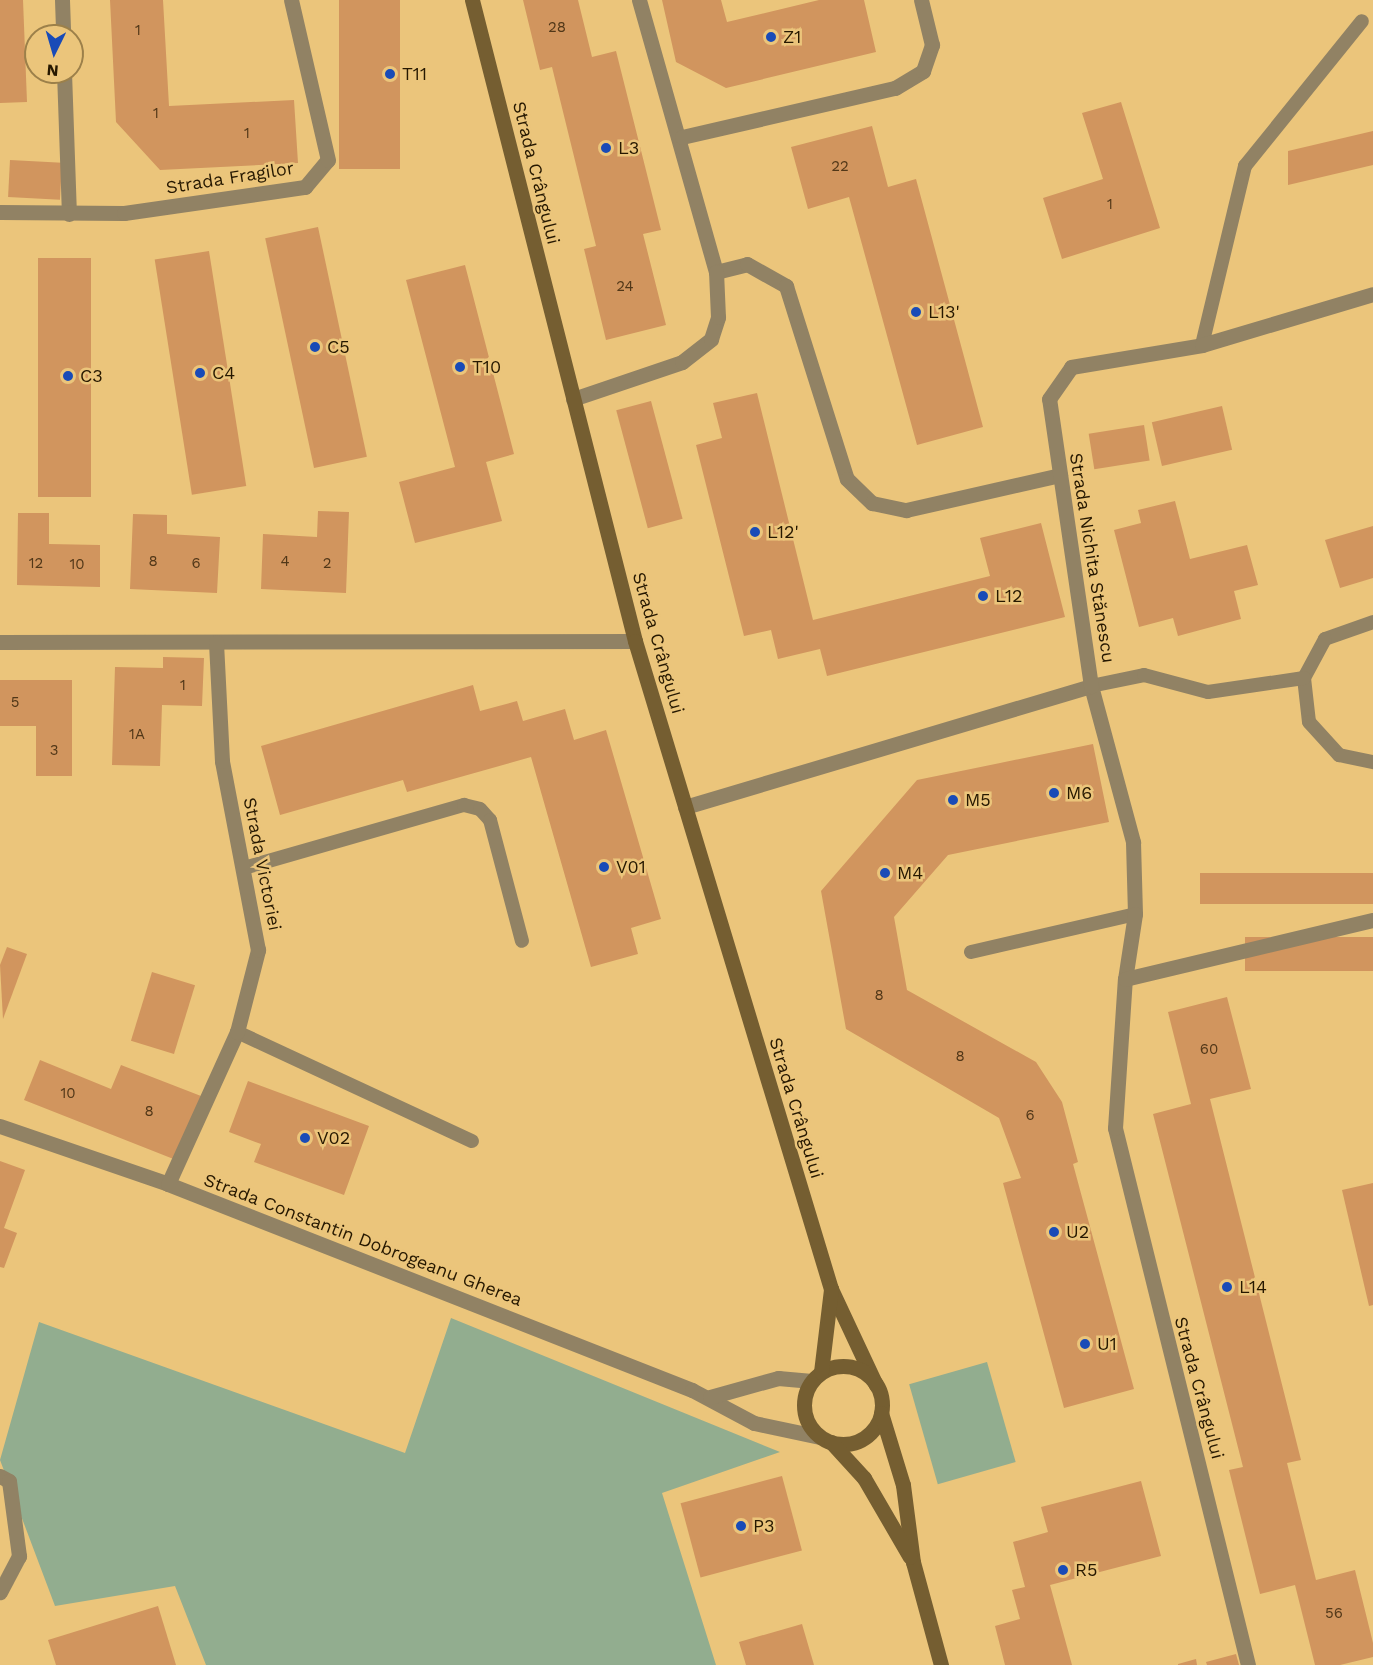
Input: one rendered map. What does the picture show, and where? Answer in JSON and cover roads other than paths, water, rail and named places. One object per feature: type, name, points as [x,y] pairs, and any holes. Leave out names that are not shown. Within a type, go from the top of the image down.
[{"type":"main road","name":"Strada Crângului","points":[[471,0],[635,640],[831,1289],[876,1385]]},
{"type":"main road","name":"Strada Crângului","points":[[816,1377],[831,1289]]},
{"type":"main road","points":[[913,1562],[864,1478],[807,1421],[804,1401],[816,1377],[857,1369],[876,1385],[881,1413],[903,1485],[913,1562],[941,1665]]},
{"type":"main road","points":[[826,1440],[862,1439],[881,1413]]},
{"type":"street","points":[[62,0],[63,24]]},
{"type":"street","name":"Strada Fragilor","points":[[0,212],[124,213],[305,187],[328,160],[291,0]]},
{"type":"street","points":[[573,399],[682,362],[711,339],[718,317],[716,272],[682,137],[639,0]]},
{"type":"street","points":[[682,137],[895,88],[923,71],[932,45],[921,0]]},
{"type":"street","points":[[64,84],[69,214]]},
{"type":"street","points":[[716,272],[747,264],[786,286],[847,479],[872,503],[906,510],[1060,476]]},
{"type":"street","name":"Strada Nichita Stănescu","points":[[685,807],[1091,686],[1049,399],[1071,367],[1202,345],[1373,294]]},
{"type":"street","points":[[0,642],[635,640]]},
{"type":"street","name":"Strada Victoriei","points":[[168,1184],[237,1032],[258,951],[222,761],[216,642]]},
{"type":"street","name":"Strada Crângului","points":[[1091,686],[1133,842],[1135,914],[1125,979],[1115,1128],[1248,1665]]},
{"type":"street","points":[[1125,979],[1373,920]]},
{"type":"street","name":"Strada Constantin Dobrogeanu Gherea","points":[[0,1126],[168,1184],[710,1397],[754,1423],[826,1440]]},
{"type":"street","points":[[710,1397],[778,1378],[816,1377]]},
{"type":"street","points":[[0,1476],[9,1482],[19,1556],[0,1592]]},
{"type":"lane","points":[[1202,345],[1245,166],[1362,21]]},
{"type":"lane","points":[[1373,622],[1325,639],[1304,678],[1309,722],[1339,755],[1373,762]]},
{"type":"lane","points":[[1091,686],[1144,675],[1208,692],[1304,678]]},
{"type":"lane","points":[[244,868],[472,807],[489,820],[522,941]]},
{"type":"lane","points":[[971,952],[1135,914]]},
{"type":"lane","points":[[237,1032],[472,1141]]},
{"type":"place","name":"Z1","points":[[771,37]]},
{"type":"place","name":"T11","points":[[390,74]]},
{"type":"place","name":"L3","points":[[606,148]]},
{"type":"place","name":"L13'","points":[[916,312]]},
{"type":"place","name":"C5","points":[[315,347]]},
{"type":"place","name":"T10","points":[[460,367]]},
{"type":"place","name":"C4","points":[[200,373]]},
{"type":"place","name":"C3","points":[[68,376]]},
{"type":"place","name":"L12'","points":[[755,532]]},
{"type":"place","name":"L12","points":[[983,596]]},
{"type":"place","name":"M6","points":[[1054,793]]},
{"type":"place","name":"M5","points":[[953,800]]},
{"type":"place","name":"V01","points":[[604,867]]},
{"type":"place","name":"M4","points":[[885,873]]},
{"type":"place","name":"V02","points":[[305,1138]]},
{"type":"place","name":"U2","points":[[1054,1232]]},
{"type":"place","name":"L14","points":[[1227,1287]]},
{"type":"place","name":"U1","points":[[1085,1344]]},
{"type":"place","name":"P3","points":[[741,1526]]},
{"type":"place","name":"R5","points":[[1063,1570]]}]
